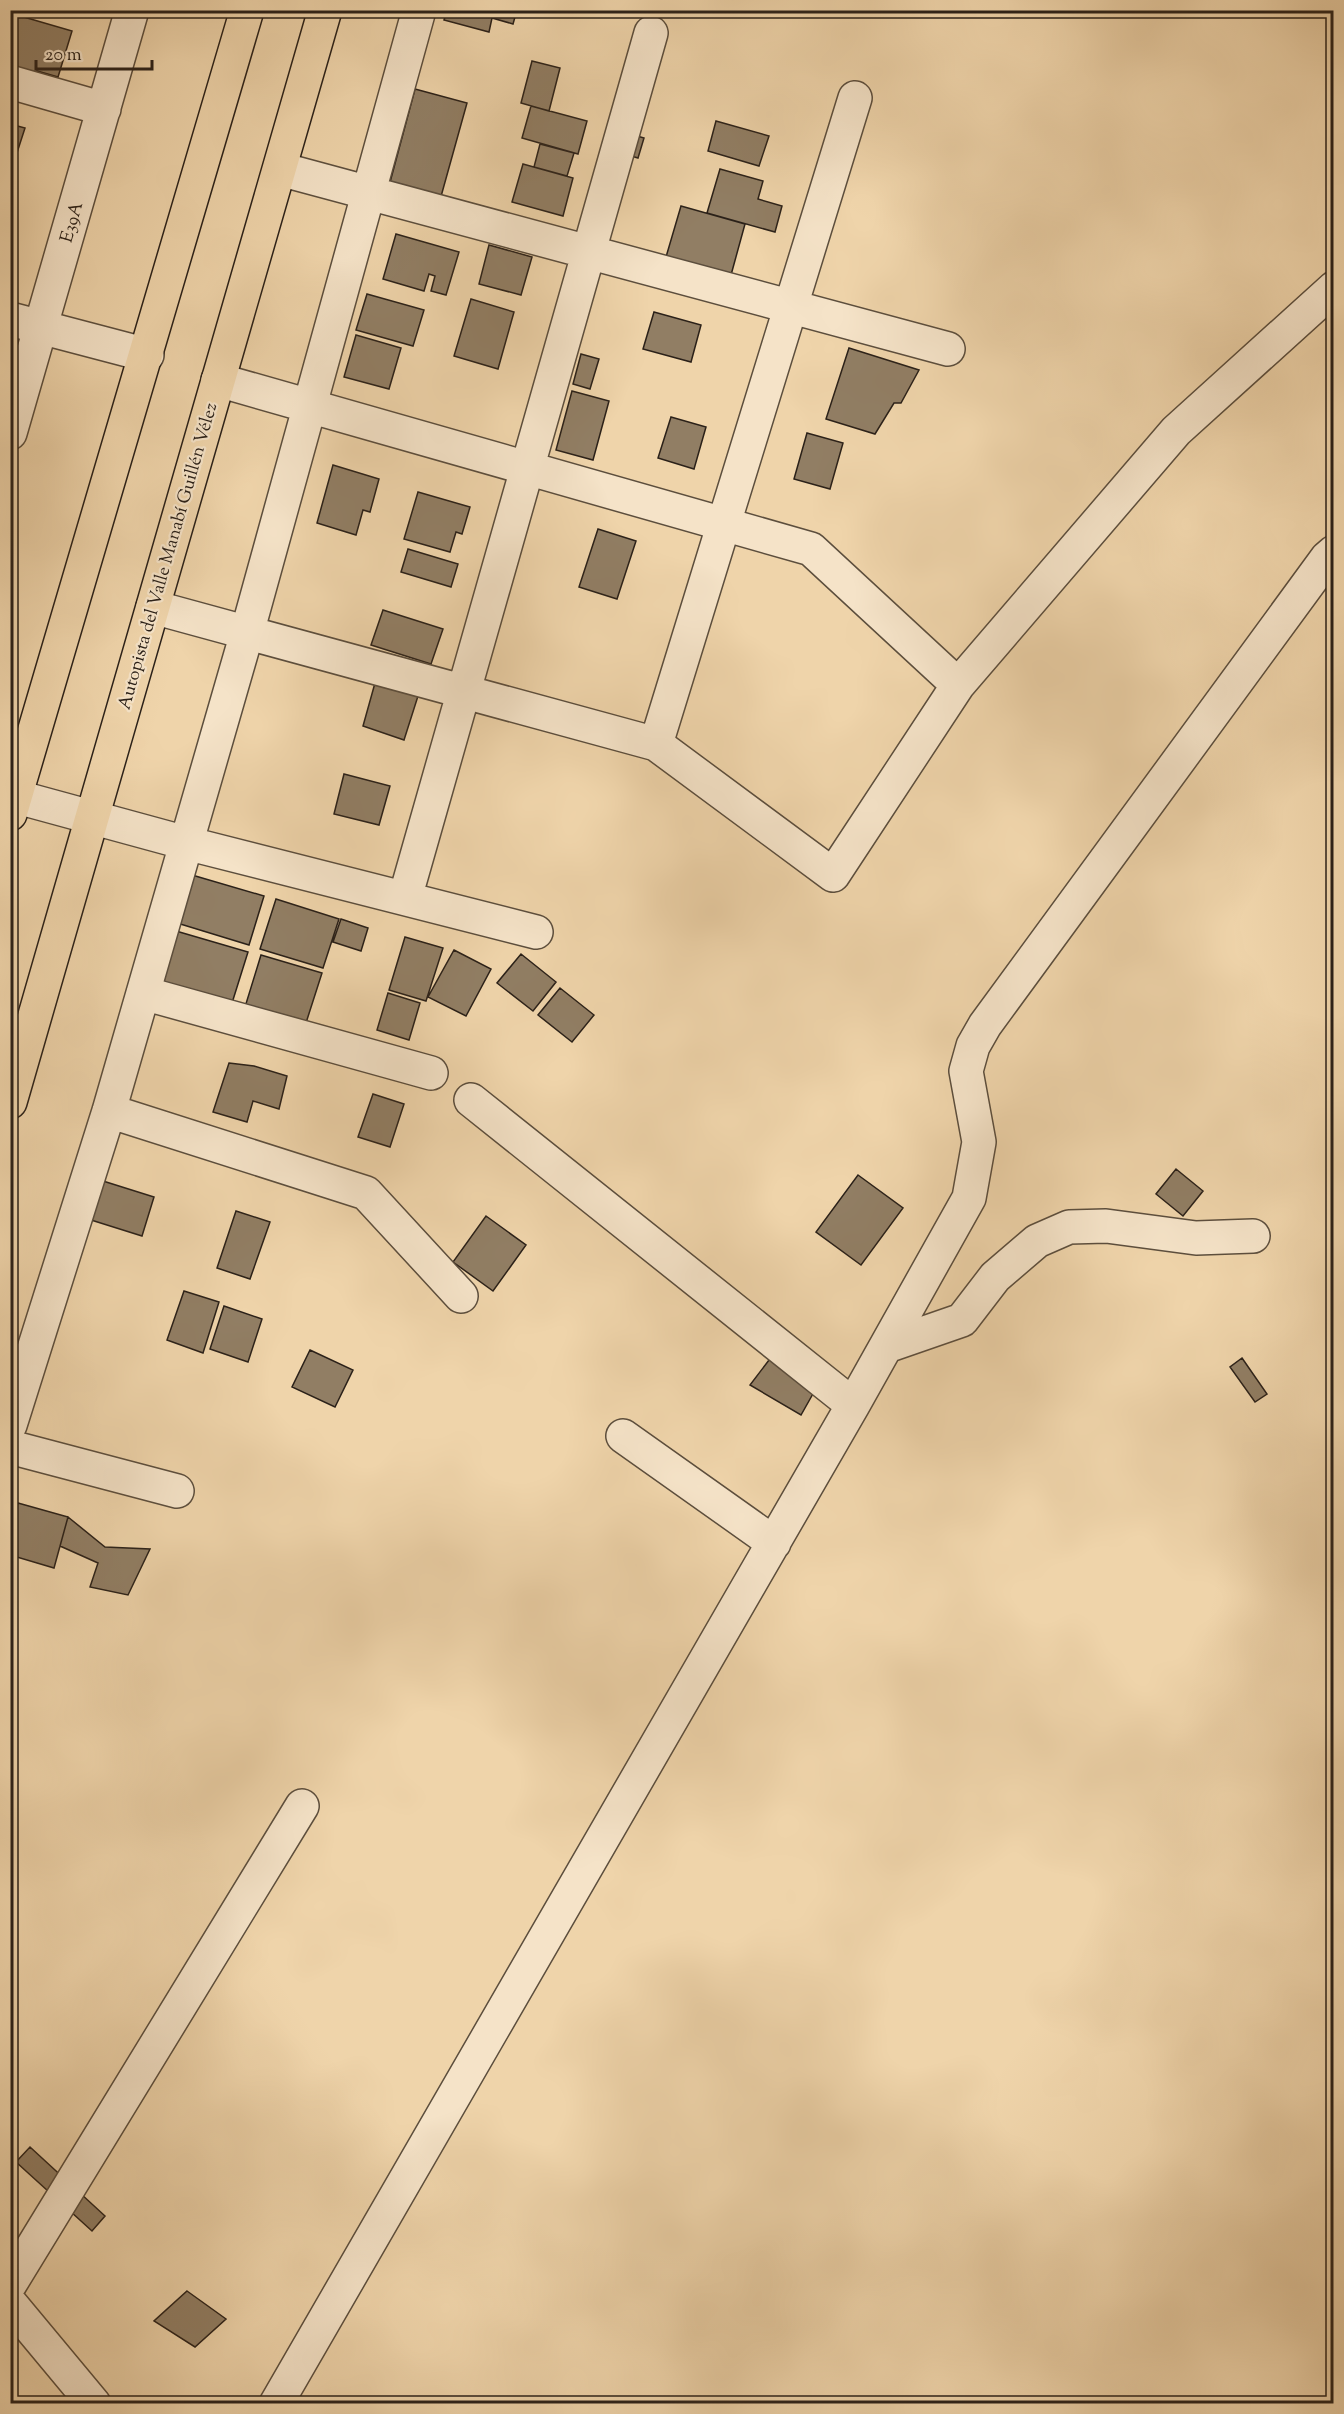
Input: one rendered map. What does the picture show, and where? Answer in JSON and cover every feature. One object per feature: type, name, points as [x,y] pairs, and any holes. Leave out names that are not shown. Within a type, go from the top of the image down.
[{"type":"main road","points":[[12,801],[147,355],[247,10]]},
{"type":"main road","name":"Autopista del Valle Manabí Guillén Vélez","points":[[10,1102],[325,10]]},
{"type":"street","name":"E39A","points":[[10,433],[25,324],[104,109],[132,10]]},
{"type":"street","points":[[10,1425],[109,1111],[247,633],[419,10]]},
{"type":"street","points":[[405,898],[651,33]]},
{"type":"street","points":[[10,82],[104,109]]},
{"type":"street","points":[[656,744],[855,98]]},
{"type":"street","points":[[280,169],[948,350]]},
{"type":"street","points":[[153,607],[656,744],[833,875],[958,685],[1176,431],[1334,288]]},
{"type":"street","points":[[25,324],[147,355]]},
{"type":"street","points":[[218,380],[811,549],[958,685]]},
{"type":"street","points":[[276,2403],[774,1543],[969,1198],[979,1142],[966,1071],[967,1060],[985,1025],[1327,558],[1334,552]]},
{"type":"street","points":[[12,801],[91,817],[536,932]]},
{"type":"street","points":[[143,993],[431,1073]]},
{"type":"street","points":[[471,1100],[853,1405]]},
{"type":"street","points":[[109,1111],[366,1193],[461,1296]]},
{"type":"street","points":[[887,1346],[962,1320],[995,1277],[1036,1241],[1069,1227],[1106,1226],[1196,1238],[1253,1236]]},
{"type":"street","points":[[623,1436],[774,1543]]},
{"type":"street","points":[[10,1447],[177,1491]]},
{"type":"street","points":[[10,2283],[303,1806]]},
{"type":"street","points":[[10,2303],[94,2403]]},
{"type":"building","points":[[447,10],[517,10],[513,24],[492,18],[489,32],[444,20]]},
{"type":"building","points":[[10,13],[72,31],[58,77],[37,71],[34,80],[10,73]]},
{"type":"building","points":[[532,61],[560,68],[549,111],[521,103]]},
{"type":"building","points":[[415,89],[467,103],[440,200],[389,186]]},
{"type":"building","points":[[531,106],[587,121],[578,154],[522,138]]},
{"type":"building","points":[[716,121],[769,136],[759,166],[708,151]]},
{"type":"building","points":[[10,124],[25,128],[13,165],[10,164]]},
{"type":"building","points":[[620,131],[644,138],[638,158],[614,151]]},
{"type":"building","points":[[540,144],[574,153],[567,176],[534,167]]},
{"type":"building","points":[[523,164],[573,178],[563,216],[512,202]]},
{"type":"building","points":[[720,169],[763,181],[758,199],[782,206],[775,232],[707,213]]},
{"type":"building","points":[[681,206],[745,224],[731,275],[666,257]]},
{"type":"building","points":[[396,234],[459,252],[446,295],[431,291],[435,276],[429,274],[424,291],[383,279]]},
{"type":"building","points":[[489,245],[532,257],[521,295],[479,284]]},
{"type":"building","points":[[367,294],[424,310],[413,346],[356,330]]},
{"type":"building","points":[[471,299],[514,312],[498,369],[454,356]]},
{"type":"building","points":[[654,312],[701,325],[691,362],[643,349]]},
{"type":"building","points":[[356,335],[401,348],[389,389],[344,377]]},
{"type":"building","points":[[849,348],[919,370],[901,403],[894,403],[875,434],[826,419]]},
{"type":"building","points":[[581,354],[599,359],[590,389],[573,384]]},
{"type":"building","points":[[572,391],[609,401],[593,460],[556,450]]},
{"type":"building","points":[[671,417],[706,427],[694,469],[658,458]]},
{"type":"building","points":[[807,433],[843,443],[830,489],[794,479]]},
{"type":"building","points":[[333,465],[379,479],[370,512],[363,510],[356,535],[317,523]]},
{"type":"building","points":[[418,492],[470,507],[462,534],[456,532],[450,552],[404,539]]},
{"type":"building","points":[[598,529],[636,541],[617,599],[579,587]]},
{"type":"building","points":[[408,549],[458,564],[451,587],[401,572]]},
{"type":"building","points":[[383,610],[443,629],[431,664],[371,645]]},
{"type":"building","points":[[375,683],[418,696],[404,740],[363,726]]},
{"type":"building","points":[[344,774],[390,786],[379,825],[334,814]]},
{"type":"building","points":[[192,875],[264,896],[249,945],[177,923]]},
{"type":"building","points":[[276,899],[339,919],[323,968],[260,949]]},
{"type":"building","points":[[341,919],[368,928],[361,951],[333,942]]},
{"type":"building","points":[[176,931],[248,952],[232,1003],[161,982]]},
{"type":"building","points":[[405,937],[443,948],[426,1001],[389,990]]},
{"type":"building","points":[[454,950],[491,969],[466,1016],[428,997]]},
{"type":"building","points":[[521,954],[556,982],[533,1011],[497,983]]},
{"type":"building","points":[[261,955],[322,973],[305,1026],[245,1007]]},
{"type":"building","points":[[560,988],[594,1015],[572,1042],[538,1015]]},
{"type":"building","points":[[388,993],[420,1003],[409,1040],[377,1030]]},
{"type":"building","points":[[229,1063],[254,1066],[287,1076],[279,1109],[253,1101],[247,1122],[213,1112]]},
{"type":"building","points":[[373,1094],[404,1104],[390,1147],[358,1137]]},
{"type":"building","points":[[1176,1169],[1203,1191],[1183,1216],[1156,1194]]},
{"type":"building","points":[[858,1175],[903,1208],[861,1265],[816,1232]]},
{"type":"building","points":[[103,1181],[154,1197],[142,1236],[91,1220]]},
{"type":"building","points":[[236,1211],[270,1222],[250,1279],[217,1268]]},
{"type":"building","points":[[486,1216],[526,1245],[493,1291],[453,1262]]},
{"type":"building","points":[[184,1291],[219,1302],[203,1353],[167,1340]]},
{"type":"building","points":[[224,1306],[262,1319],[248,1362],[210,1349]]},
{"type":"building","points":[[782,1343],[823,1376],[801,1415],[750,1385]]},
{"type":"building","points":[[310,1350],[353,1370],[335,1407],[292,1387]]},
{"type":"building","points":[[1242,1358],[1267,1394],[1255,1402],[1230,1367]]},
{"type":"building","points":[[18,1503],[68,1517],[54,1568],[10,1555],[10,1531]]},
{"type":"building","points":[[68,1517],[105,1547],[150,1549],[128,1595],[90,1587],[98,1563],[60,1546]]},
{"type":"building","points":[[30,2147],[105,2216],[92,2231],[16,2162]]},
{"type":"building","points":[[187,2291],[226,2319],[195,2347],[154,2321]]}]
